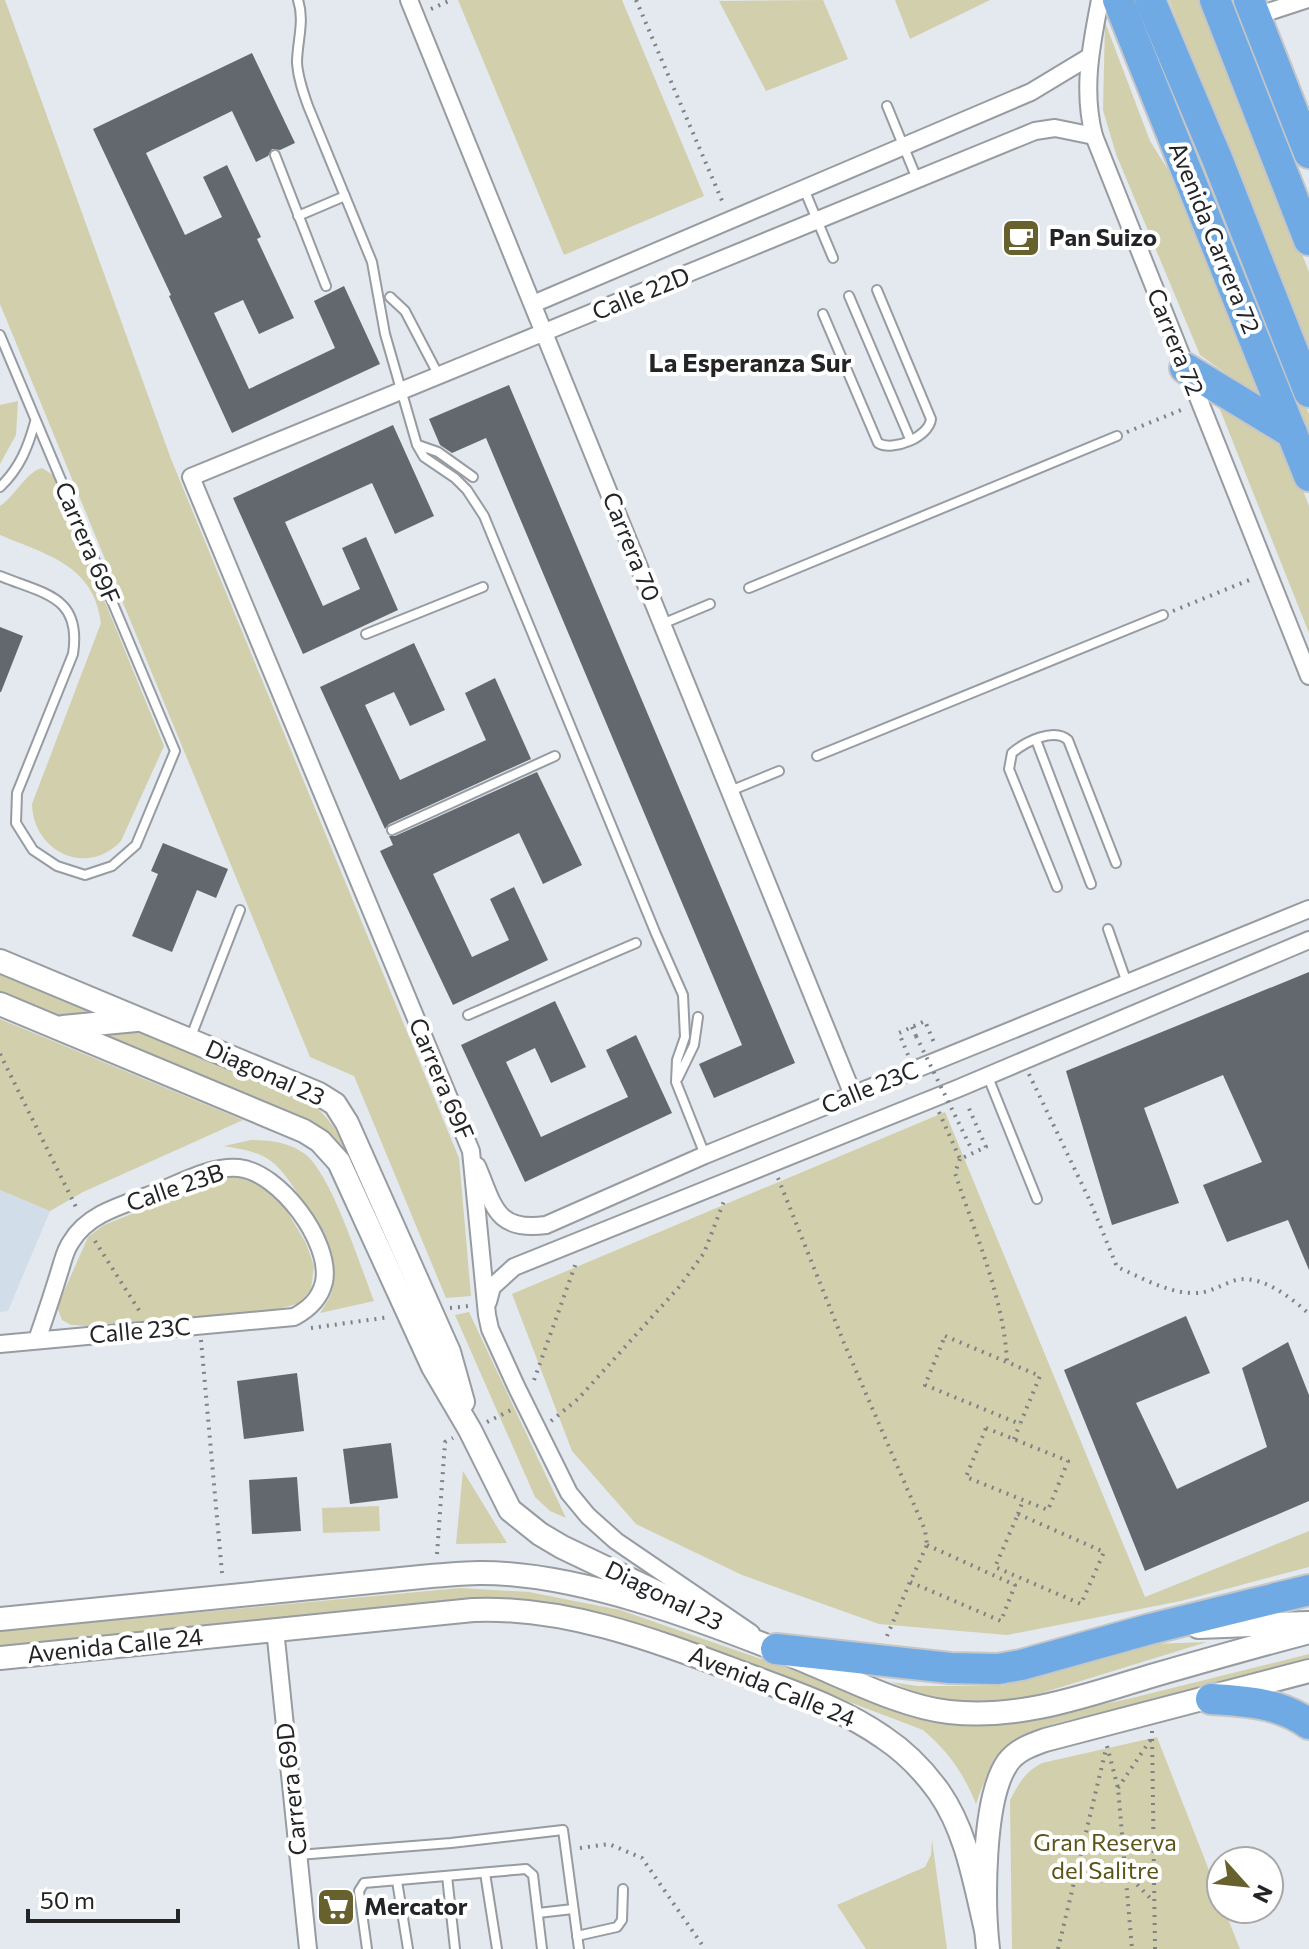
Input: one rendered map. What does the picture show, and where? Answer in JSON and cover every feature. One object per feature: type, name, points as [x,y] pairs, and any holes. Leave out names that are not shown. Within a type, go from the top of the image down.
[{"type":"highway","name":"Avenida Carrera 72","points":[[1118,0],[1309,476]]},
{"type":"highway","name":"Avenida Carrera 72","points":[[1150,0],[1218,161],[1309,392]]},
{"type":"highway","points":[[1215,0],[1309,240]]},
{"type":"highway","points":[[1252,8],[1309,155]]},
{"type":"highway","points":[[1255,100],[1309,155]]},
{"type":"highway","points":[[1185,368],[1292,433]]},
{"type":"highway","points":[[776,1649],[950,1668],[998,1669],[1059,1656],[1150,1629],[1309,1590]]},
{"type":"highway","points":[[1211,1699],[1270,1705],[1309,1724]]},
{"type":"main road","name":"Diagonal 23","points":[[0,961],[319,1094],[335,1104],[347,1123],[420,1313]]},
{"type":"main road","name":"Diagonal 23","points":[[0,1004],[304,1131],[320,1141],[339,1162],[420,1313],[449,1352],[470,1430],[510,1510],[540,1534],[776,1649]]},
{"type":"main road","points":[[59,1027],[142,1020]]},
{"type":"main road","name":"Avenida Calle 24","points":[[0,1619],[481,1573],[562,1583],[624,1597],[776,1649],[920,1706],[978,1714],[1065,1702],[1309,1632]]},
{"type":"main road","name":"Avenida Calle 24","points":[[0,1658],[459,1611],[526,1610],[619,1630],[656,1641],[837,1711],[895,1746],[923,1772],[939,1792],[955,1821],[966,1849],[987,1940]]},
{"type":"main road","points":[[1150,1629],[1309,1623]]},
{"type":"main road","name":"Avenida Calle 24","points":[[987,1940],[988,1830],[992,1798],[1009,1761],[1029,1746],[1045,1740],[1309,1671]]},
{"type":"street","name":"Carrera 70","points":[[409,0],[853,1095]]},
{"type":"street","name":"Carrera 72","points":[[1100,0],[1089,57],[1087,94],[1094,136],[1309,676]]},
{"type":"street","points":[[1252,8],[1305,0]]},
{"type":"street","name":"Calle 22D","points":[[533,304],[1031,92],[1089,57]]},
{"type":"street","name":"Calle 22D","points":[[191,477],[1035,131],[1055,128],[1094,136]]},
{"type":"street","name":"Carrera 69F","points":[[191,477],[471,1151],[490,1329],[569,1493],[588,1516],[616,1541],[776,1649]]},
{"type":"street","name":"Calle 23C","points":[[471,1151],[498,1214],[515,1225],[546,1225],[705,1155],[1309,909]]},
{"type":"street","name":"Calle 23C","points":[[487,1303],[492,1287],[507,1272],[959,1088],[1309,940]]},
{"type":"street","name":"Calle 23B","points":[[85,1224],[112,1209],[222,1167],[243,1168],[267,1178],[286,1193],[302,1214],[323,1264],[325,1279],[314,1303],[294,1317],[281,1320]]},
{"type":"street","points":[[37,1340],[69,1243],[85,1224]]},
{"type":"street","name":"Calle 23C","points":[[0,1344],[281,1320]]},
{"type":"street","name":"Carrera 69D","points":[[275,1629],[308,1949]]},
{"type":"lane","points":[[298,0],[302,21],[297,66],[301,84],[372,262],[385,334],[417,445],[424,457],[467,490],[484,516],[682,991],[685,1037],[677,1060],[676,1082],[705,1155]]},
{"type":"lane","points":[[887,106],[917,180]]},
{"type":"lane","points":[[275,155],[326,286]]},
{"type":"lane","points":[[804,189],[833,258]]},
{"type":"lane","points":[[298,216],[345,196]]},
{"type":"lane","points":[[823,314],[878,443],[888,447],[924,434],[931,419],[877,290]]},
{"type":"lane","points":[[849,296],[910,439]]},
{"type":"lane","points":[[390,297],[405,311],[439,376]]},
{"type":"lane","name":"Carrera 69F","points":[[0,335],[175,751],[136,845],[112,866],[85,875],[57,866],[33,850],[16,823],[17,793],[73,654],[76,635],[73,618],[54,598],[0,576]]},
{"type":"lane","points":[[0,487],[27,451],[35,420]]},
{"type":"lane","points":[[749,588],[1117,436]]},
{"type":"lane","points":[[417,445],[438,452],[473,477]]},
{"type":"lane","points":[[366,634],[483,587]]},
{"type":"lane","points":[[662,624],[710,604]]},
{"type":"lane","points":[[817,756],[1163,615]]},
{"type":"lane","points":[[1057,887],[1009,769],[1012,753],[1036,740],[1054,733],[1068,740],[1116,863]]},
{"type":"lane","points":[[1036,740],[1091,884]]},
{"type":"lane","points":[[392,830],[555,756]]},
{"type":"lane","points":[[730,791],[779,771]]},
{"type":"lane","points":[[189,1040],[240,910]]},
{"type":"lane","points":[[1108,929],[1127,983]]},
{"type":"lane","points":[[468,1015],[636,943]]},
{"type":"lane","points":[[676,1082],[694,1045],[698,1017]]},
{"type":"lane","points":[[987,1076],[1037,1199]]},
{"type":"lane","points":[[298,1855],[451,1843],[563,1830],[579,1949]]},
{"type":"lane","points":[[367,1949],[359,1891],[364,1883],[526,1869],[533,1875],[542,1949]]},
{"type":"lane","points":[[485,1873],[497,1949]]},
{"type":"lane","points":[[447,1876],[455,1949]]},
{"type":"lane","points":[[397,1881],[408,1949]]},
{"type":"lane","points":[[577,1936],[617,1927],[622,1920],[623,1889]]},
{"type":"lane","points":[[538,1913],[573,1909]]},
{"type":"path","points":[[636,0],[730,220]]},
{"type":"path","points":[[1117,436],[1199,402]]},
{"type":"path","points":[[1163,615],[1268,573]]},
{"type":"path","points":[[905,1049],[899,1033],[925,1021],[932,1037]]},
{"type":"path","points":[[912,1027],[973,1151]]},
{"type":"path","points":[[0,1054],[85,1224],[152,1330]]},
{"type":"path","points":[[1023,1061],[1084,1188],[1117,1267],[1175,1292],[1196,1293],[1218,1289],[1234,1280],[1248,1279],[1279,1290],[1309,1314]]},
{"type":"path","points":[[959,1088],[986,1147],[960,1159],[955,1173],[996,1299],[1006,1337],[1007,1362]]},
{"type":"path","points":[[933,1098],[960,1159]]},
{"type":"path","points":[[772,1163],[844,1343],[925,1530],[927,1545],[877,1660]]},
{"type":"path","points":[[538,1429],[578,1399],[679,1287],[704,1253],[731,1180]]},
{"type":"path","points":[[525,1403],[584,1239]]},
{"type":"path","points":[[305,1329],[487,1303]]},
{"type":"path","points":[[200,1326],[222,1573]]},
{"type":"path","points":[[1014,1439],[1040,1376],[945,1336],[925,1385],[1020,1424]]},
{"type":"path","points":[[986,1428],[1014,1439],[1068,1461],[1048,1510],[966,1477],[986,1428]]},
{"type":"path","points":[[437,1554],[445,1442]]},
{"type":"path","points":[[993,1573],[1023,1500]]},
{"type":"path","points":[[995,1567],[1081,1604],[1104,1552],[1018,1514]]},
{"type":"path","points":[[910,1582],[1001,1621],[1015,1585],[927,1545]]},
{"type":"path","points":[[1152,1728],[1155,1949]]},
{"type":"path","points":[[1105,1735],[1118,1788],[1132,1949]]},
{"type":"path","points":[[1118,1788],[1152,1737]]},
{"type":"path","points":[[1058,1949],[1107,1746]]},
{"type":"path","points":[[565,1850],[609,1844],[642,1858],[705,1949]]},
{"type":"path","points":[[1125,1872],[1154,1903]]},
{"type":"shaded area","points":[[0,1190],[50,1211],[8,1311],[0,1312]]},
{"type":"green space","points":[[0,0],[5,0],[171,459],[459,1158],[471,1296],[446,1298],[354,1076],[310,1057],[0,304]]},
{"type":"green space","points":[[458,0],[622,0],[704,196],[564,255]]},
{"type":"green space","points":[[823,0],[848,59],[766,91],[719,1]]},
{"type":"green space","points":[[895,0],[990,0],[910,39]]},
{"type":"green space","points":[[1127,0],[1143,0],[1309,414],[1309,443]]},
{"type":"green space","points":[[1169,0],[1202,0],[1309,272],[1309,355]]},
{"type":"green space","points":[[1105,22],[1150,141],[1190,205],[1267,402],[1200,355],[1116,154],[1103,110]]},
{"type":"green space","points":[[18,401],[16,435],[0,464],[0,405]]},
{"type":"green space","points":[[1219,407],[1285,444],[1309,506],[1309,633]]},
{"type":"green space","points":[[42,468],[53,475],[164,746],[121,841],[107,852],[92,857],[78,858],[51,846],[41,835],[32,804],[101,623],[97,603],[78,575],[51,556],[0,535],[0,506],[31,474]]},
{"type":"green space","points":[[0,974],[94,1012],[62,1020],[0,995]]},
{"type":"green space","points":[[0,1019],[243,1120],[83,1192],[50,1211],[0,1190]]},
{"type":"green space","points":[[137,1030],[316,1107],[340,1137],[368,1194],[335,1145],[94,1034]]},
{"type":"green space","points":[[945,1112],[1145,1597],[1309,1531],[1309,1567],[1181,1601],[1007,1635],[879,1624],[742,1575],[636,1524],[572,1451],[512,1294]]},
{"type":"green space","points":[[251,1140],[286,1144],[305,1154],[315,1165],[335,1201],[374,1301],[320,1313],[333,1286],[328,1256],[321,1238],[292,1184],[271,1161],[254,1153],[224,1146]]},
{"type":"green space","points":[[237,1176],[279,1198],[306,1243],[314,1266],[311,1289],[300,1303],[275,1310],[88,1326],[71,1325],[62,1320],[57,1307],[88,1237],[104,1225],[222,1178]]},
{"type":"green space","points":[[469,1312],[566,1518],[550,1511],[535,1497],[455,1315]]},
{"type":"green space","points":[[463,1471],[507,1543],[456,1544]]},
{"type":"green space","points":[[379,1506],[380,1531],[323,1533],[322,1508]]},
{"type":"green space","points":[[460,1588],[529,1592],[620,1610],[879,1700],[1030,1719],[1128,1699],[1309,1654],[1309,1658],[1027,1734],[1007,1748],[995,1762],[976,1804],[954,1764],[923,1730],[671,1634],[609,1617],[483,1601],[435,1602],[0,1649],[0,1631]]},
{"type":"green space","points":[[1207,1642],[1016,1701],[958,1705],[927,1697],[891,1682],[917,1686],[1002,1686],[1151,1644]]},
{"type":"green space","name":"Gran Reserva del Salitre","points":[[1157,1737],[1205,1860],[1205,1925],[1230,1925],[1240,1949],[1012,1949],[1010,1800],[1031,1770],[1042,1763]]},
{"type":"green space","points":[[932,1840],[947,1949],[866,1949],[837,1905],[925,1867],[931,1855]]},
{"type":"building","points":[[252,53],[295,143],[280,150],[272,149],[268,156],[256,162],[232,111],[146,153],[185,235],[222,217],[203,177],[227,165],[261,237],[257,239],[294,318],[259,334],[243,300],[214,313],[249,389],[335,348],[314,301],[344,286],[380,364],[232,433],[93,129]]},
{"type":"building","points":[[509,385],[795,1063],[714,1098],[699,1064],[742,1045],[486,438],[452,453],[440,445],[429,419]]},
{"type":"building","points":[[393,425],[434,516],[395,534],[372,483],[285,522],[323,606],[360,589],[342,548],[366,537],[398,610],[303,654],[233,498]]},
{"type":"building","points":[[0,627],[23,636],[1,692],[0,692]]},
{"type":"building","points":[[414,643],[445,710],[410,726],[394,692],[365,705],[400,780],[486,740],[465,693],[495,678],[531,759],[389,824],[385,829],[320,687]]},
{"type":"building","points":[[537,772],[582,865],[543,884],[519,833],[433,874],[472,957],[509,940],[490,899],[514,887],[548,960],[453,1005],[380,851],[393,845],[389,836]]},
{"type":"building","points":[[163,843],[228,869],[216,898],[197,890],[172,952],[132,936],[158,874],[151,871]]},
{"type":"building","points":[[1309,972],[1309,1270],[1288,1220],[1227,1242],[1203,1185],[1262,1162],[1223,1075],[1144,1108],[1179,1203],[1112,1225],[1066,1071]]},
{"type":"building","points":[[555,1001],[586,1067],[551,1083],[535,1048],[506,1062],[541,1137],[628,1097],[606,1050],[636,1035],[672,1113],[525,1182],[461,1045]]},
{"type":"building","points":[[1186,1316],[1210,1373],[1136,1403],[1177,1489],[1267,1447],[1242,1368],[1288,1342],[1309,1395],[1309,1501],[1145,1571],[1064,1370]]},
{"type":"building","points":[[297,1373],[304,1431],[244,1439],[237,1381]]},
{"type":"building","points":[[391,1443],[398,1498],[350,1504],[343,1449]]},
{"type":"building","points":[[297,1477],[301,1531],[252,1534],[249,1480]]},
{"type":"place","name":"Pan Suizo","points":[[1021,238]]},
{"type":"place","name":"Mercator","points":[[336,1907]]},
{"type":"district","name":"La Esperanza Sur","points":[[750,363]]}]
